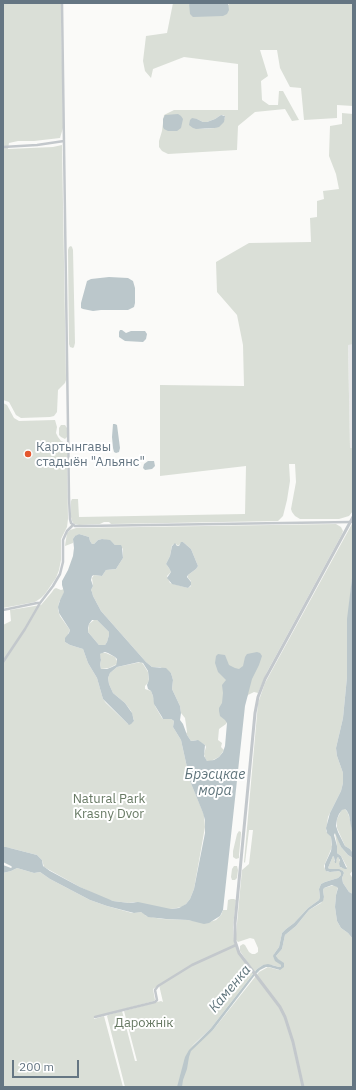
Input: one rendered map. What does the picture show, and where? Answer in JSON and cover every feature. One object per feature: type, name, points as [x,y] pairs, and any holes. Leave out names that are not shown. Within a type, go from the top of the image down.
[{"type":"street","points":[[62,3],[69,498],[70,519],[73,525]]},
{"type":"street","points":[[3,147],[64,142]]},
{"type":"street","points":[[303,1087],[293,1042],[285,1016],[280,1007],[239,953],[234,937],[235,923],[253,728],[258,697],[265,679],[353,517]]},
{"type":"street","points":[[73,525],[351,522]]},
{"type":"street","points":[[3,662],[60,574],[63,566],[63,540],[67,531],[73,525]]},
{"type":"street","points":[[3,610],[40,603]]},
{"type":"street","points":[[95,1017],[155,1002],[157,1000],[156,990],[158,986],[192,965],[236,946]]},
{"type":"shaded area","points":[[348,344],[353,344],[353,448],[350,448]]},
{"type":"green space","points":[[3,3],[61,3],[63,128],[60,138],[18,141],[9,143],[8,149],[53,147],[62,145],[66,380],[58,390],[57,412],[54,416],[50,417],[21,418],[16,415],[9,402],[3,400]]},
{"type":"green space","points":[[173,3],[189,3],[189,5],[229,5],[228,3],[353,3],[353,106],[337,105],[337,118],[304,120],[301,88],[290,87],[280,68],[277,50],[260,50],[268,76],[261,81],[262,100],[269,105],[278,105],[279,91],[283,91],[299,120],[292,121],[285,109],[255,112],[238,126],[237,150],[168,154],[162,151],[159,147],[164,115],[174,110],[238,110],[238,64],[184,57],[153,69],[151,78],[145,71],[143,61],[146,36],[167,33]],"holes":[[[224,115],[225,118],[215,128],[193,128],[197,119],[207,122]]]},
{"type":"green space","points":[[342,113],[353,114],[353,344],[348,345],[350,448],[353,448],[353,511],[349,516],[339,519],[300,519],[295,516],[291,509],[296,482],[295,464],[289,464],[290,481],[287,500],[283,516],[278,521],[111,524],[109,522],[104,522],[100,524],[74,524],[71,517],[72,499],[78,499],[79,517],[245,514],[246,466],[160,476],[160,385],[244,386],[243,345],[237,315],[217,292],[216,262],[249,243],[311,242],[310,218],[317,217],[317,201],[324,199],[323,191],[339,189],[336,174],[329,156],[330,126],[342,124]]},
{"type":"green space","points":[[71,246],[73,250],[75,343],[73,348],[70,347],[69,344],[68,250]]},
{"type":"green space","points":[[3,403],[7,405],[14,418],[19,421],[55,420],[57,427],[56,433],[61,441],[66,443],[67,447],[68,519],[67,527],[61,539],[61,560],[59,570],[56,578],[45,594],[35,602],[3,608]]},
{"type":"green space","points":[[61,425],[65,425],[67,428],[67,437],[65,439],[59,435],[59,428]]},
{"type":"green space","name":"Дарожнік","points":[[353,522],[353,570],[347,628],[347,677],[343,718],[336,748],[343,773],[343,783],[341,791],[328,817],[326,831],[331,837],[332,847],[324,866],[328,872],[339,871],[341,875],[338,878],[321,884],[319,889],[319,900],[308,908],[282,933],[279,947],[274,954],[277,959],[276,956],[282,949],[285,935],[296,926],[309,910],[321,903],[324,897],[324,888],[334,885],[338,887],[335,907],[337,921],[341,928],[353,939],[353,1087],[125,1087],[107,1016],[122,1011],[135,1061],[137,1061],[124,1011],[161,1001],[163,1002],[159,985],[153,989],[154,1001],[94,1017],[94,1019],[104,1016],[123,1087],[3,1087],[3,873],[17,868],[34,873],[40,872],[50,879],[90,900],[132,913],[141,912],[146,916],[162,919],[188,920],[206,923],[216,920],[221,915],[223,910],[227,910],[228,900],[234,899],[236,900],[233,927],[234,941],[238,952],[248,963],[240,951],[240,946],[243,944],[245,945],[252,954],[258,952],[254,939],[250,938],[238,942],[236,940],[236,934],[242,870],[249,864],[253,830],[249,830],[245,863],[258,703],[265,683]],"holes":[[[277,959],[284,964],[279,970],[268,967],[259,972],[213,1030],[191,1047],[211,1028],[257,969],[263,965],[281,967],[282,965]]]},
{"type":"green space","points":[[336,524],[341,527],[343,531],[342,534],[267,672],[258,693],[254,692],[248,695],[226,724],[219,729],[218,740],[222,743],[221,747],[224,750],[219,757],[211,761],[207,761],[204,754],[206,747],[205,745],[196,740],[191,741],[186,734],[185,718],[181,713],[180,706],[172,689],[173,680],[171,673],[160,667],[152,667],[146,662],[101,611],[93,596],[91,590],[93,586],[92,578],[94,575],[102,576],[106,570],[116,569],[123,558],[123,549],[120,545],[115,545],[110,541],[102,539],[92,544],[89,537],[79,534],[74,537],[73,543],[65,546],[67,533],[76,528]],"holes":[[[183,542],[191,549],[198,566],[188,575],[188,578],[191,581],[191,586],[188,588],[170,583],[167,576],[171,572],[166,564],[170,556],[172,545],[176,544],[178,546]]]},
{"type":"green space","name":"Natural Park Krasny Dvor","points":[[56,588],[61,590],[64,589],[64,593],[59,602],[58,610],[60,616],[70,630],[65,642],[83,649],[88,663],[97,678],[103,699],[106,703],[128,724],[133,722],[134,720],[131,711],[125,703],[113,693],[108,678],[110,673],[117,667],[141,662],[148,672],[149,681],[145,686],[145,689],[151,691],[155,706],[162,718],[171,719],[174,721],[173,727],[181,740],[190,781],[204,815],[205,827],[194,889],[190,899],[182,907],[166,909],[134,902],[129,903],[105,899],[44,867],[42,860],[37,855],[3,847],[3,625],[11,621],[10,610],[41,605]]},
{"type":"green space","points":[[94,620],[97,620],[109,632],[105,645],[99,645],[88,632],[89,624]]},
{"type":"green space","points":[[102,653],[115,657],[117,664],[109,668],[101,669],[100,654]]},
{"type":"green space","points":[[343,809],[345,809],[348,813],[351,823],[353,853],[345,846],[337,828],[337,819]]},
{"type":"green space","points":[[239,831],[241,834],[239,858],[236,859],[233,857],[233,851]]},
{"type":"green space","points":[[335,833],[341,847],[353,858],[353,870],[350,874],[353,879],[353,894],[349,892],[343,883],[343,871],[328,868],[333,856],[334,861],[337,860],[337,857],[339,858],[341,868],[347,867],[341,856],[337,853]]},
{"type":"green space","points":[[234,866],[237,866],[238,870],[237,878],[232,880],[232,869]]},
{"type":"water","points":[[189,3],[228,3],[229,10],[227,14],[223,16],[193,17],[190,14]]},
{"type":"water","points":[[178,114],[183,119],[181,128],[177,131],[168,131],[164,129],[163,119],[165,115]]},
{"type":"water","points":[[221,115],[225,116],[224,122],[219,127],[196,129],[189,125],[192,118],[207,122]]},
{"type":"water","points":[[109,277],[128,278],[133,281],[135,288],[134,307],[128,310],[93,311],[81,308],[87,281],[91,279]]},
{"type":"water","points":[[120,330],[126,333],[131,331],[145,331],[147,334],[146,339],[143,342],[125,341],[119,337]]},
{"type":"water","points":[[113,424],[117,425],[120,448],[119,452],[116,453],[114,452],[113,448]]},
{"type":"water","points":[[148,461],[154,461],[155,466],[152,469],[145,470],[143,468],[144,464]]},
{"type":"water","name":"Брэсцкае мора","points":[[79,534],[89,537],[92,544],[102,539],[110,540],[115,545],[121,545],[123,558],[116,569],[106,570],[102,576],[92,576],[91,580],[93,586],[91,590],[93,596],[101,611],[146,662],[152,667],[166,668],[171,673],[173,680],[172,689],[180,706],[180,720],[191,741],[198,740],[205,745],[204,756],[207,761],[214,760],[223,752],[227,723],[220,716],[219,711],[222,703],[222,685],[226,680],[218,672],[215,663],[216,656],[218,654],[225,655],[229,665],[239,669],[243,666],[247,654],[257,652],[262,656],[252,679],[245,706],[223,910],[220,916],[209,923],[204,924],[188,920],[148,917],[141,912],[134,913],[107,906],[90,900],[50,879],[40,872],[34,873],[17,868],[3,873],[3,865],[12,867],[3,862],[3,847],[6,847],[37,855],[42,860],[43,866],[50,871],[80,887],[113,901],[129,903],[138,902],[171,909],[179,908],[186,904],[190,899],[194,889],[205,833],[205,820],[190,781],[181,740],[173,727],[174,721],[171,719],[163,719],[154,704],[151,691],[148,689],[148,671],[143,663],[139,662],[117,667],[110,673],[108,678],[113,693],[125,703],[132,713],[134,721],[129,725],[103,699],[97,678],[88,663],[83,649],[65,642],[65,638],[70,630],[59,613],[58,607],[64,592],[62,581],[73,556],[73,539]],"holes":[[[92,620],[97,620],[109,632],[105,645],[99,645],[88,632],[89,624]],[[105,652],[115,657],[117,662],[116,665],[112,667],[101,669],[100,654]]]},
{"type":"water","points":[[181,542],[191,549],[198,566],[187,577],[191,582],[191,585],[188,588],[172,584],[167,578],[171,572],[166,564],[170,556],[172,546],[175,543],[179,546]]},
{"type":"water","points":[[353,570],[353,837],[349,815],[345,809],[339,814],[336,826],[345,846],[353,853],[353,858],[341,847],[335,833],[337,853],[341,856],[347,869],[340,867],[340,860],[338,857],[335,863],[333,856],[328,868],[343,871],[343,883],[349,892],[353,894],[353,939],[341,928],[337,921],[335,907],[338,888],[332,885],[324,888],[323,901],[309,910],[296,926],[285,935],[282,949],[276,956],[284,963],[284,967],[280,970],[266,967],[255,975],[213,1030],[191,1051],[182,1087],[177,1087],[185,1057],[189,1050],[211,1028],[257,969],[268,964],[281,967],[281,965],[275,961],[273,956],[279,947],[282,933],[308,908],[319,900],[319,889],[321,884],[338,878],[341,875],[339,871],[330,872],[326,871],[325,869],[325,864],[332,845],[331,837],[327,833],[326,828],[330,813],[341,791],[343,783],[343,773],[336,748],[343,718],[347,677],[347,619]]},
{"type":"place","name":"Картынгавы стадыён \"Альянс\"","points":[[28,454]]},
{"type":"water label","name":"Каменка","points":[[230,989]]}]
